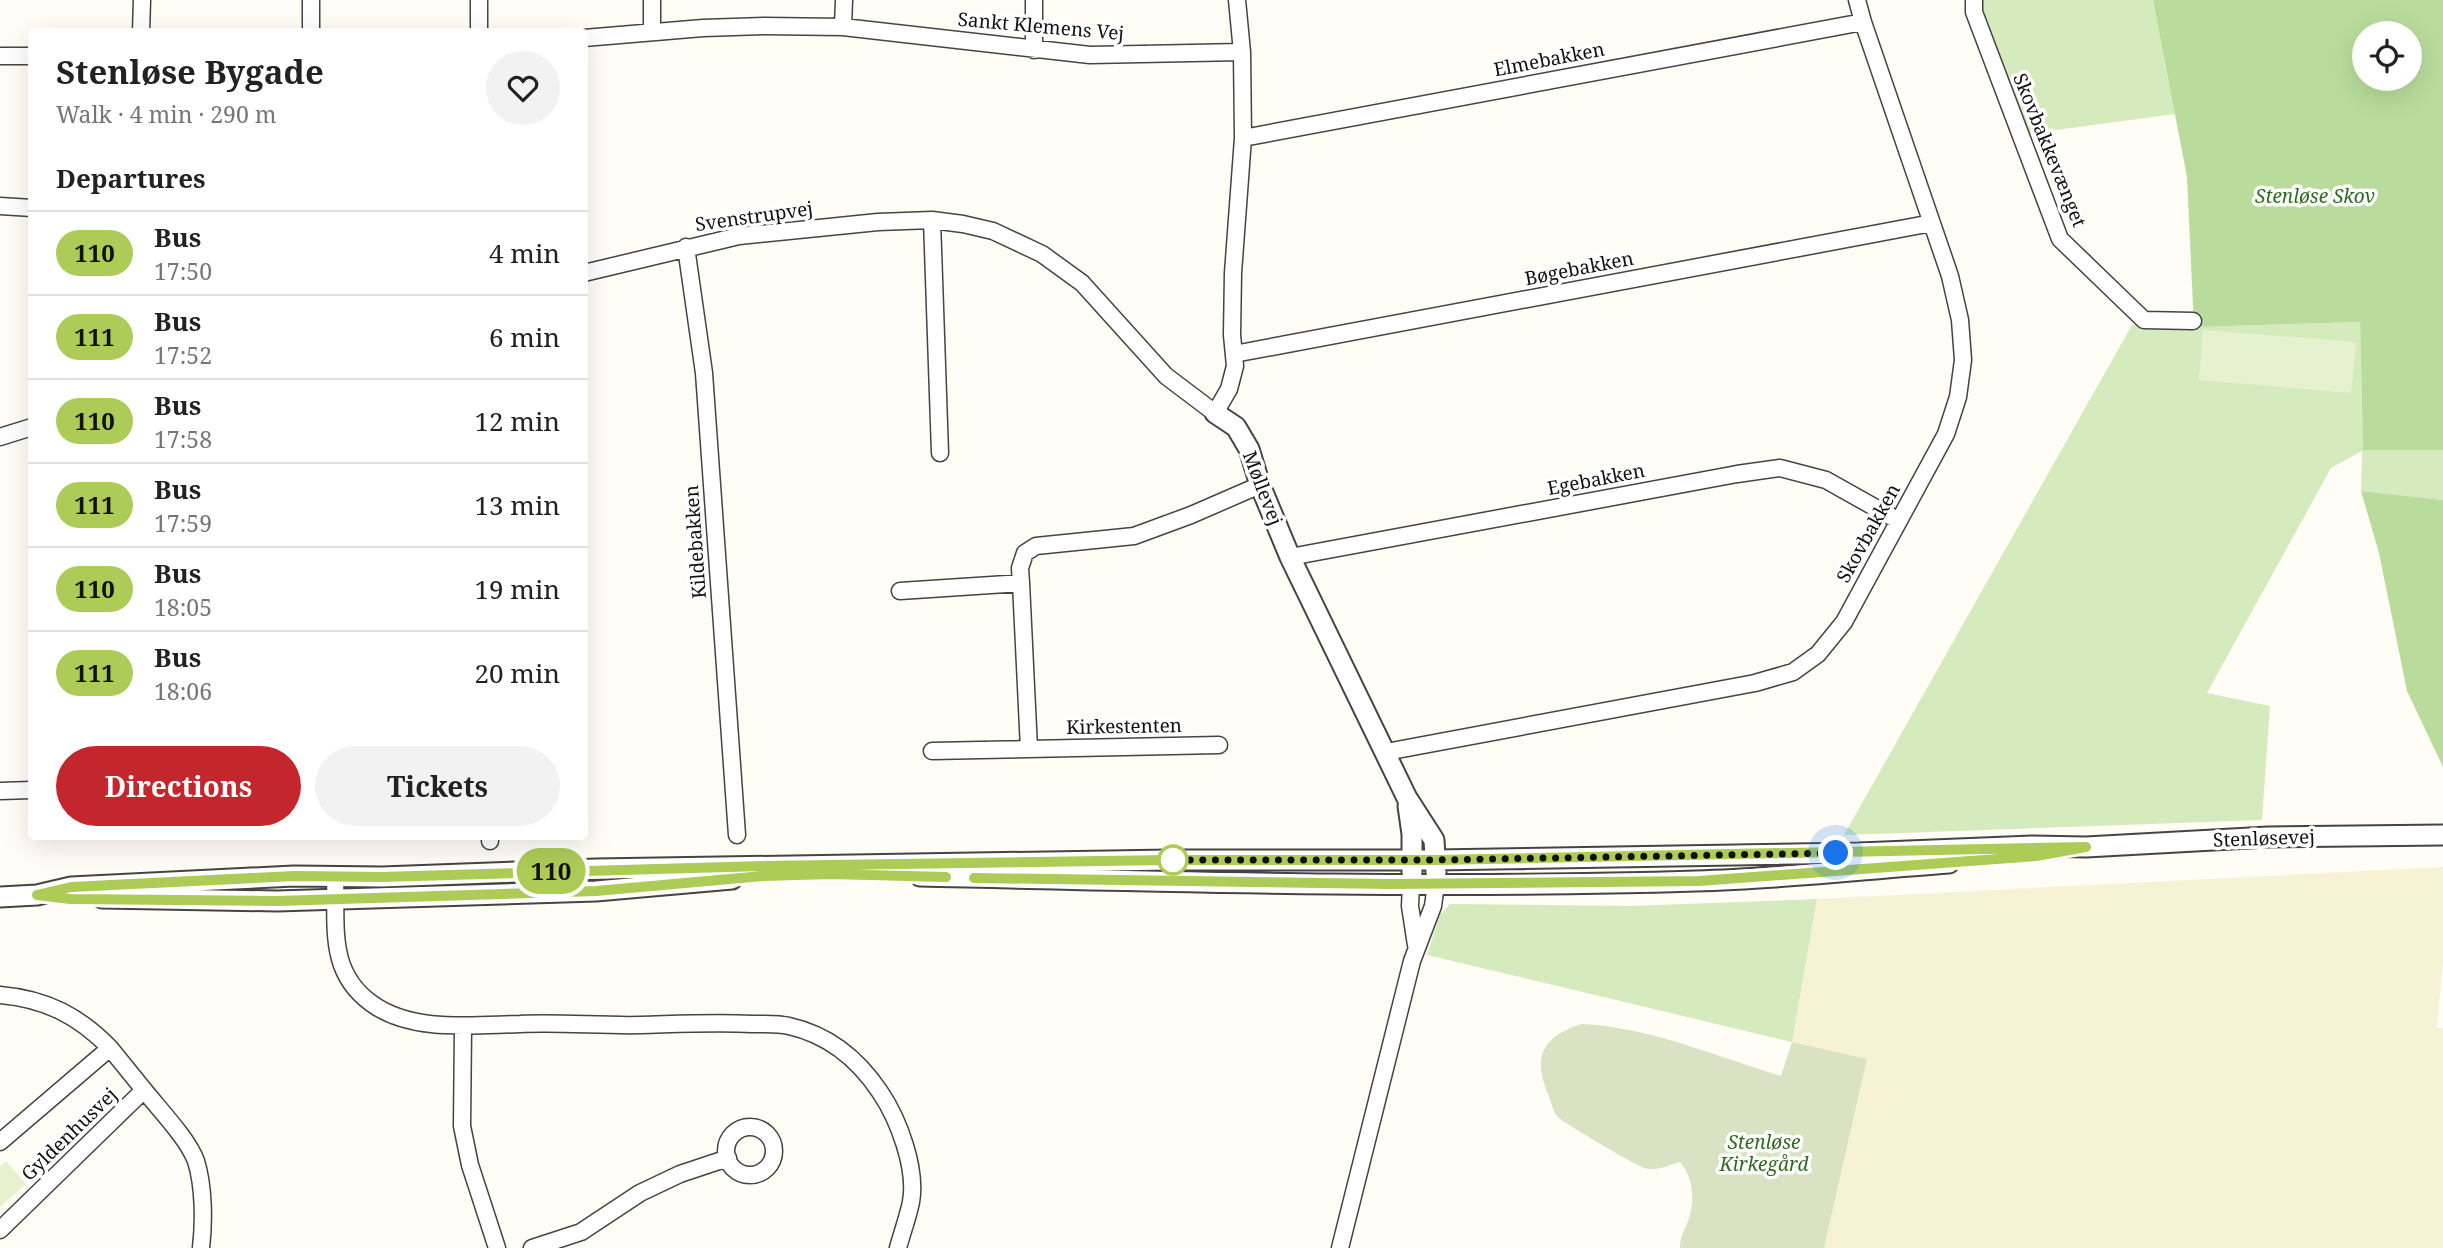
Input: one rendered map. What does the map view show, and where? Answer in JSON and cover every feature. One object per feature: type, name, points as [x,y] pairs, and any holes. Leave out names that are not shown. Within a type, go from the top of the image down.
[{"type":"street","points":[[142,0],[142,28]]},
{"type":"street","points":[[311,0],[311,28]]},
{"type":"street","points":[[479,0],[479,28]]},
{"type":"street","points":[[652,0],[652,31]]},
{"type":"street","points":[[844,0],[844,27]]},
{"type":"street","points":[[1034,0],[1034,50]]},
{"type":"street","points":[[1215,412],[1234,376],[1233,273],[1243,138],[1242,52],[1237,0]]},
{"type":"street","name":"Skovbakken","points":[[1386,752],[1755,683],[1793,672],[1818,654],[1844,622],[1946,434],[1958,397],[1963,360],[1960,320],[1950,276],[1857,0]]},
{"type":"street","name":"Skovbakkevænget","points":[[1973,0],[1974,12],[2060,239],[2144,320],[2193,321]]},
{"type":"street","name":"Elmebakken","points":[[1243,138],[1863,22]]},
{"type":"street","name":"Sankt Klemens Vej","points":[[588,38],[652,31],[764,26],[844,27],[1090,55],[1242,52]]},
{"type":"street","points":[[0,56],[28,56]]},
{"type":"street","points":[[0,206],[28,208]]},
{"type":"street","points":[[932,220],[940,453]]},
{"type":"street","name":"Svenstrupvej","points":[[588,272],[739,236],[878,222],[932,220],[993,231],[1042,254],[1082,283],[1166,376],[1215,412]]},
{"type":"street","name":"Bøgebakken","points":[[1234,354],[1932,223]]},
{"type":"street","name":"Kildebakken","points":[[686,247],[704,373],[737,835]]},
{"type":"street","name":"Møllevej","points":[[1215,412],[1236,427],[1249,449],[1260,485],[1290,557],[1408,798],[1434,840],[1436,884]]},
{"type":"street","points":[[0,437],[28,428]]},
{"type":"street","name":"Egebakken","points":[[1290,557],[1780,468],[1826,480],[1899,521]]},
{"type":"street","points":[[1029,749],[1020,568],[1025,553],[1036,546],[1134,536],[1260,485]]},
{"type":"street","points":[[900,591],[1021,583]]},
{"type":"street","name":"Kirkestenten","points":[[932,751],[1219,745]]},
{"type":"street","points":[[0,791],[28,790]]},
{"type":"street","name":"Møllevej","points":[[1408,798],[1411,884]]},
{"type":"street","name":"Stenløsevej","points":[[37,895],[71,887],[294,876],[1169,860],[1435,860],[2086,847],[2268,837],[2443,835]]},
{"type":"street","name":"Stenløsevej","points":[[0,897],[37,895],[70,899],[277,901],[596,891],[763,876],[818,875],[1411,884],[1699,881],[2036,856],[2086,847]]},
{"type":"street","points":[[335,877],[337,946],[341,966],[356,989],[370,1003],[405,1019],[463,1028],[520,1024],[788,1025],[828,1040],[864,1068],[890,1107],[908,1153],[911,1199],[898,1248]]},
{"type":"street","points":[[1411,884],[1410,906],[1416,945]]},
{"type":"street","points":[[1340,1248],[1416,945],[1433,906],[1436,884]]},
{"type":"street","points":[[0,995],[22,996],[71,1014],[110,1048]]},
{"type":"street","points":[[463,1028],[462,1126],[470,1165],[497,1248]]},
{"type":"street","name":"Gyldenhusvej","points":[[0,1142],[110,1048],[144,1090],[0,1230]]},
{"type":"street","points":[[144,1090],[195,1160],[204,1214],[201,1248]]},
{"type":"street","points":[[532,1248],[581,1232],[640,1193],[680,1174],[728,1158]]},
{"type":"shaded area","points":[[2443,867],[2443,961],[2437,1027],[2443,1028],[2443,1248],[1824,1248],[1867,1060],[1792,1042],[1817,899]]},
{"type":"green space","points":[[1979,0],[2153,0],[2175,114],[2027,134],[1980,13]]},
{"type":"green space","name":"Stenløse Skov","points":[[2153,0],[2443,0],[2443,450],[2363,450],[2360,322],[2194,327],[2187,177]]},
{"type":"green space","points":[[2360,322],[2363,450],[2443,450],[2443,500],[2361,491],[2362,451],[2331,468],[2207,693],[2270,706],[2262,820],[1844,835],[2132,325],[2194,327]]},
{"type":"green space","points":[[2203,330],[2356,342],[2351,393],[2199,380]]},
{"type":"green space","points":[[2361,491],[2443,500],[2443,767],[2407,691],[2379,553]]},
{"type":"green space","points":[[1817,899],[1792,1042],[1427,955],[1440,915],[1450,904],[1631,906]]},
{"type":"green space","name":"Stenløse Kirkegård","points":[[1581,1024],[1656,1036],[1781,1076],[1792,1042],[1867,1059],[1824,1248],[1680,1248],[1692,1198],[1691,1183],[1680,1162],[1658,1169],[1644,1168],[1565,1122],[1554,1110],[1543,1081],[1541,1059],[1544,1050],[1558,1035]]},
{"type":"green space","points":[[6,1161],[26,1184],[0,1207],[0,1166]]},
{"type":"bus line","name":"110","points":[[946,877],[831,874],[763,876],[596,891],[277,901],[70,899],[37,895],[71,887],[294,876],[382,877],[596,869],[1087,861],[1435,860],[2086,847],[2036,856],[1699,881],[1389,884],[974,878]]},
{"type":"route","points":[[1173,860],[1169,860],[1435,860],[1836,853]]}]
